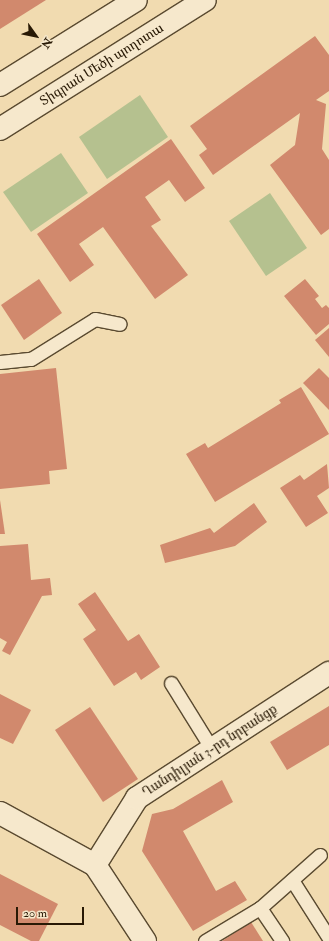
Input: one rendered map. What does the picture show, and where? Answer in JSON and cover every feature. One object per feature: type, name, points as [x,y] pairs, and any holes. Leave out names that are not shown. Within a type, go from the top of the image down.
[{"type":"main road","points":[[0,86],[136,0]]},
{"type":"main road","name":"Տիգրան Մեծի պողոտա","points":[[0,130],[205,0]]},
{"type":"main road","name":"Ղանդիլյան 3-րդ նրբանցք","points":[[95,865],[137,798],[329,673]]},
{"type":"main road","points":[[0,813],[95,865],[145,941]]},
{"type":"lane","points":[[0,362],[31,359],[95,319],[120,324]]},
{"type":"lane","points":[[171,683],[212,749]]},
{"type":"lane","points":[[205,941],[260,908],[320,854]]},
{"type":"lane","points":[[292,880],[329,938]]},
{"type":"lane","points":[[260,908],[282,941]]},
{"type":"green space","points":[[140,95],[168,137],[107,179],[79,137]]},
{"type":"green space","points":[[61,153],[88,193],[31,232],[3,192]]},
{"type":"green space","points":[[270,193],[307,248],[266,276],[229,221]]},
{"type":"building","points":[[0,0],[46,0],[0,29]]},
{"type":"building","points":[[315,36],[329,55],[329,91],[316,100],[326,104],[322,149],[329,160],[329,229],[321,235],[270,165],[295,145],[300,113],[213,175],[199,155],[207,149],[190,126]]},
{"type":"building","points":[[171,139],[205,188],[185,202],[169,180],[145,197],[161,220],[151,226],[188,275],[155,299],[103,227],[79,244],[94,265],[70,282],[37,234]]},
{"type":"building","points":[[39,279],[62,313],[24,340],[1,305]]},
{"type":"building","points":[[305,279],[319,296],[315,299],[322,308],[326,305],[329,308],[329,324],[316,335],[284,296]]},
{"type":"building","points":[[329,328],[329,357],[315,340]]},
{"type":"building","points":[[56,368],[67,469],[49,471],[50,484],[0,489],[0,374]]},
{"type":"building","points":[[319,368],[329,378],[329,410],[303,383]]},
{"type":"building","points":[[301,387],[329,434],[215,502],[186,454],[205,443],[208,448],[281,403],[279,400]]},
{"type":"building","points":[[327,464],[329,488],[317,496],[328,513],[306,527],[280,488],[300,475],[304,480]]},
{"type":"building","points":[[0,500],[5,534],[0,534]]},
{"type":"building","points":[[254,503],[267,522],[235,546],[165,563],[160,545],[210,528],[214,533]]},
{"type":"building","points":[[28,544],[31,580],[50,578],[52,595],[42,596],[10,655],[2,651],[7,642],[0,638],[0,546]]},
{"type":"building","points":[[95,592],[128,641],[139,634],[160,667],[141,680],[136,672],[114,686],[83,639],[96,630],[78,604]]},
{"type":"building","points":[[0,694],[31,710],[13,744],[0,738]]},
{"type":"building","points":[[329,706],[329,745],[287,770],[270,742]]},
{"type":"building","points":[[90,707],[138,779],[103,802],[55,730]]},
{"type":"building","points":[[222,780],[233,802],[183,831],[216,891],[235,881],[247,900],[193,931],[142,851],[152,814],[173,809]]},
{"type":"building","points":[[0,874],[58,904],[39,941],[31,941],[0,925]]},
{"type":"building","points":[[251,922],[263,941],[222,941]]}]
